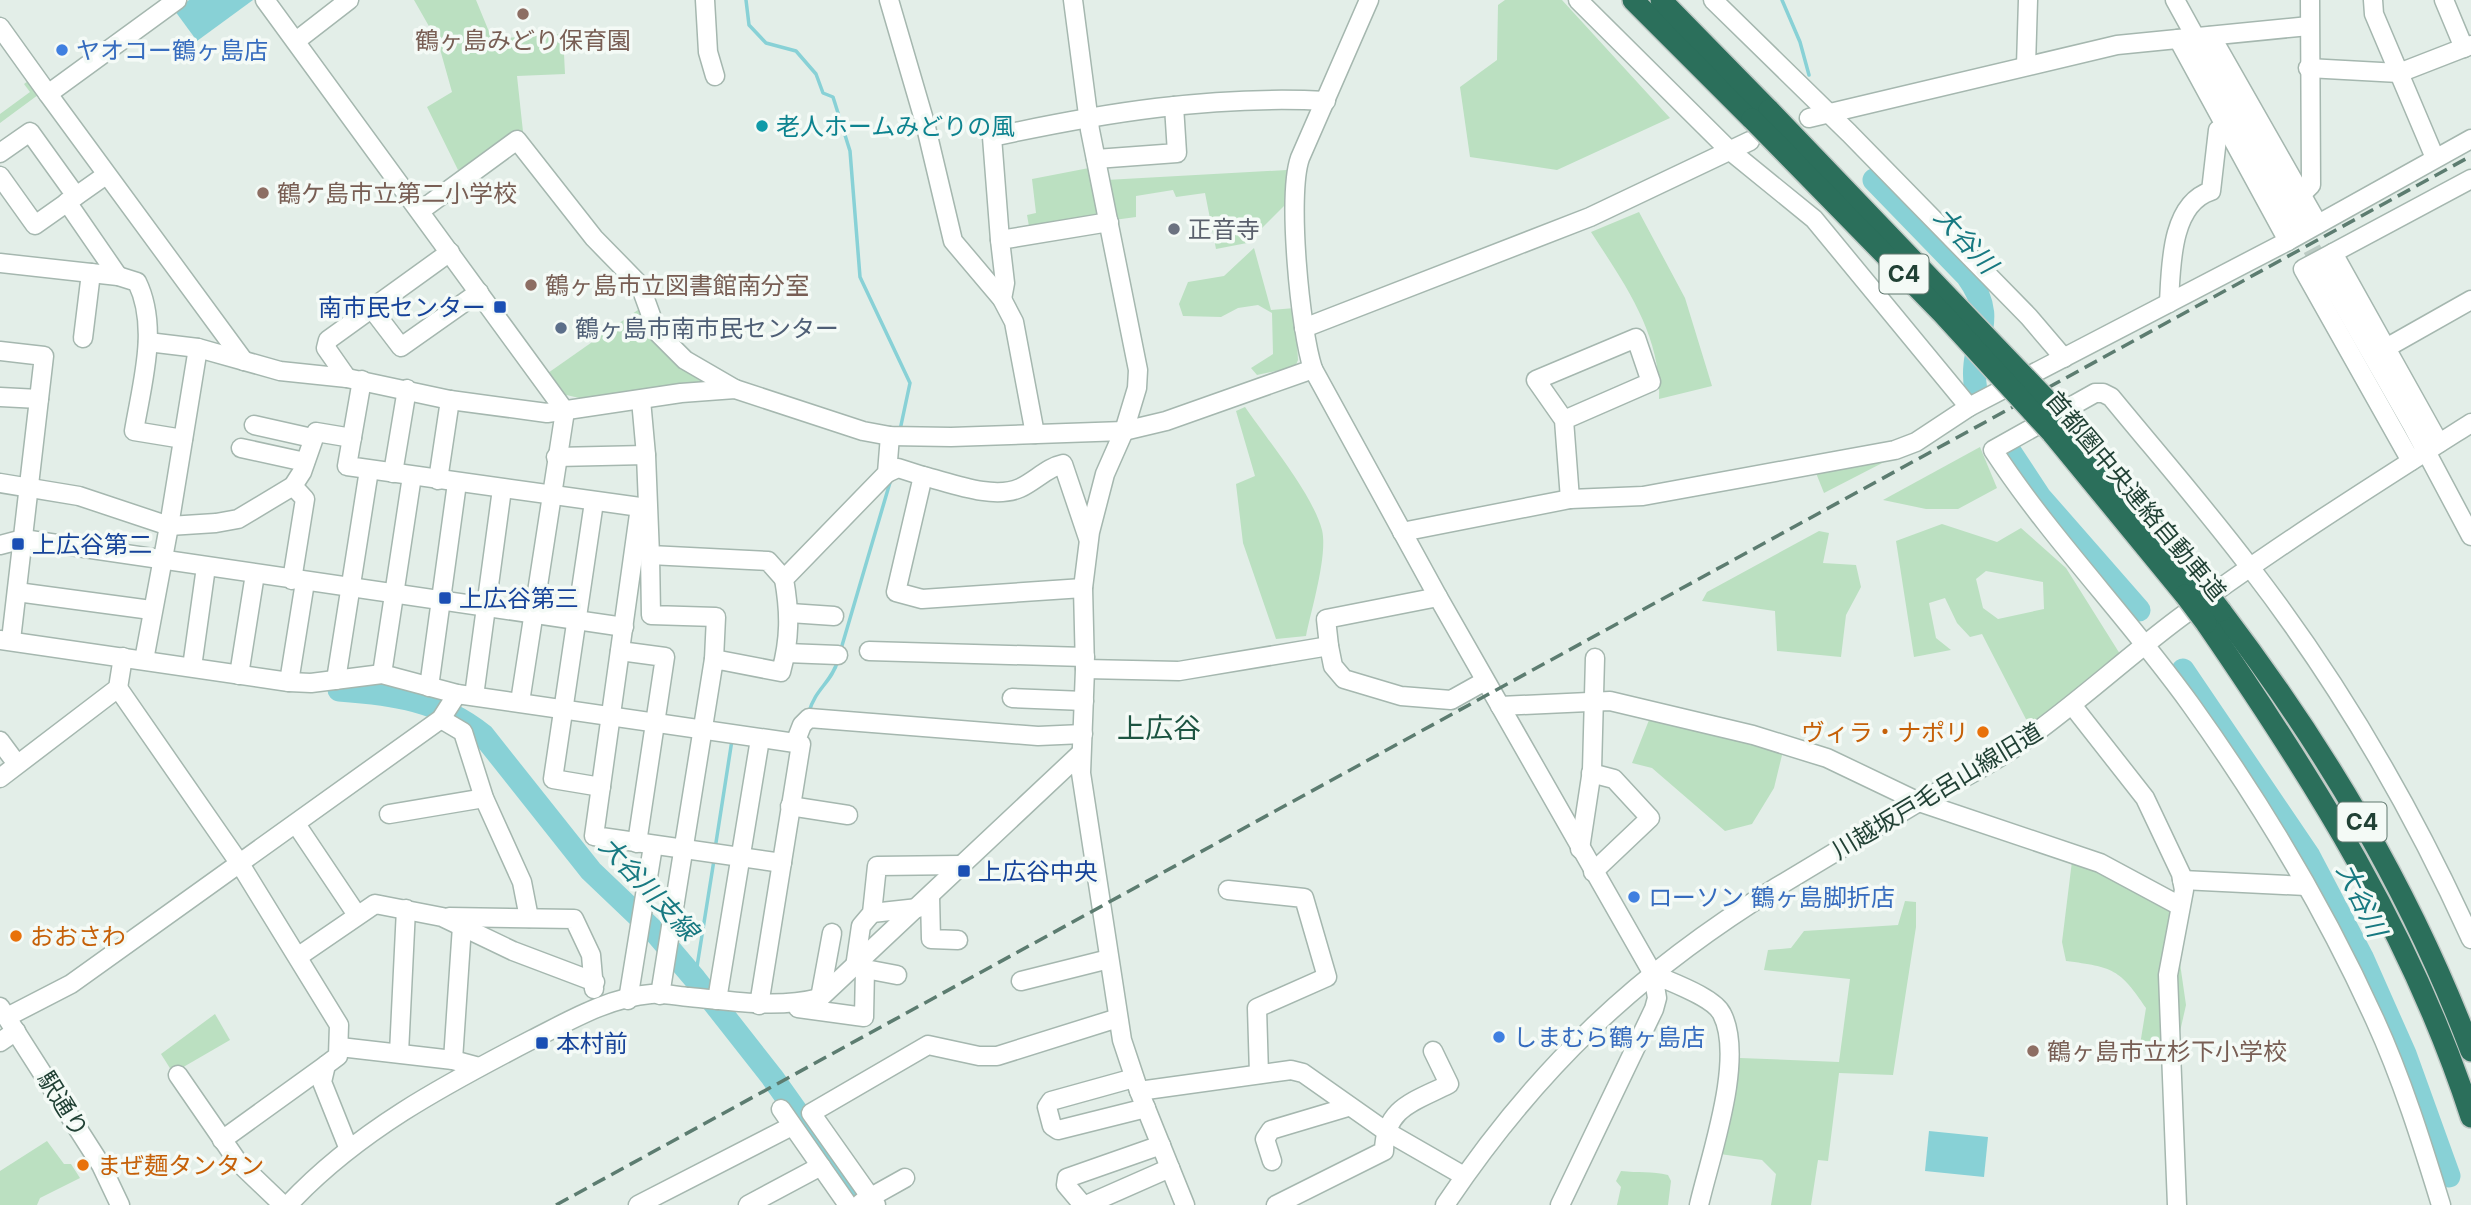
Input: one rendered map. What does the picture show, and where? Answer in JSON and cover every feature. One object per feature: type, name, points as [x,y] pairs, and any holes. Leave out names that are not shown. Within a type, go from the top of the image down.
[{"type":"highway","name":"首都圏中央連絡自動車道","points":[[1633,0],[1760,114]]},
{"type":"highway","name":"首都圏中央連絡自動車道","points":[[1661,0],[1760,114],[1942,313],[2059,427],[2214,617],[2287,698],[2346,793],[2435,962],[2471,1051]]},
{"type":"highway","name":"首都圏中央連絡自動車道","points":[[2214,617],[2372,886],[2424,993],[2471,1117]]},
{"type":"street","points":[[48,94],[177,0]]},
{"type":"street","points":[[265,0],[565,411],[520,702]]},
{"type":"street","points":[[296,41],[349,0]]},
{"type":"street","points":[[705,0],[708,52],[715,76]]},
{"type":"street","points":[[889,0],[925,123],[953,241],[1002,299],[1014,322],[1035,434]]},
{"type":"street","points":[[1073,0],[1088,116],[1138,370],[1137,388],[1124,431],[1098,494],[1089,542],[1083,588],[1085,663],[1081,773],[1118,1018],[1137,1085],[1185,1205]]},
{"type":"street","points":[[1369,0],[1300,158],[1294,185],[1304,328],[1313,369],[1485,681],[1653,974],[1657,998],[1560,1205]]},
{"type":"street","points":[[1578,0],[1728,149],[1814,219],[1969,407]]},
{"type":"street","points":[[1713,0],[1828,112],[2012,299],[2064,358]]},
{"type":"street","points":[[2026,65],[2028,0]]},
{"type":"street","points":[[2175,0],[2299,225]]},
{"type":"street","points":[[2301,195],[2311,186],[2308,68],[2310,0]]},
{"type":"street","points":[[2373,0],[2374,14],[2435,159]]},
{"type":"street","points":[[2308,68],[2399,73],[2468,46],[2444,0]]},
{"type":"street","points":[[1810,118],[2116,45],[2309,26]]},
{"type":"street","points":[[0,27],[244,361]]},
{"type":"street","points":[[2195,37],[2225,126],[2288,241]]},
{"type":"street","points":[[2195,37],[2318,224]]},
{"type":"street","points":[[1002,299],[1005,284],[992,137],[1088,116],[1174,106],[1266,98],[1326,101]]},
{"type":"street","points":[[1096,159],[1177,153],[1174,106]]},
{"type":"street","points":[[2169,303],[2172,262],[2182,219],[2198,195],[2211,191],[2218,130],[2225,126]]},
{"type":"street","points":[[0,153],[30,132],[118,275]]},
{"type":"street","points":[[1402,532],[1570,499],[1643,496],[1895,450],[1916,442],[1969,407],[2288,241],[2471,139]]},
{"type":"street","points":[[420,211],[517,140],[594,238],[640,285],[657,332],[685,360],[735,389],[863,431],[890,436],[1124,431],[1166,421],[1313,369]]},
{"type":"street","points":[[1304,328],[1590,218],[1728,149],[1750,141]]},
{"type":"street","points":[[0,176],[35,225],[106,175]]},
{"type":"street","points":[[2327,260],[2471,179]]},
{"type":"street","points":[[1000,240],[1109,222]]},
{"type":"street","points":[[450,252],[328,340],[326,348],[354,379],[352,438],[347,466],[643,508]]},
{"type":"street","points":[[2327,260],[2386,348],[2425,452]]},
{"type":"street","points":[[2327,260],[2471,536]]},
{"type":"street","points":[[0,263],[118,275],[136,282],[143,295],[148,342],[134,431],[183,439]]},
{"type":"street","points":[[83,338],[91,273]]},
{"type":"street","points":[[372,309],[401,347],[479,292]]},
{"type":"street","points":[[2386,348],[2471,300]]},
{"type":"street","points":[[1564,420],[1651,382],[1636,338],[1536,380],[1564,420],[1570,499]]},
{"type":"street","points":[[148,342],[198,348],[280,371],[354,379],[450,400],[547,413],[735,389]]},
{"type":"street","points":[[144,660],[198,348]]},
{"type":"street","points":[[0,351],[44,356],[17,592],[6,640],[289,682],[382,674],[461,698],[520,702],[801,744],[782,863],[767,1005]]},
{"type":"street","points":[[393,473],[407,389]]},
{"type":"street","points":[[2441,1205],[2376,1022],[2306,886],[2241,780],[2145,644],[2031,508],[1993,450],[2095,393],[2111,397],[2250,566],[2359,726],[2445,882],[2471,939]]},
{"type":"street","points":[[0,397],[39,399]]},
{"type":"street","points":[[438,480],[450,400]]},
{"type":"street","points":[[641,400],[646,455],[643,508],[594,836],[782,863]]},
{"type":"street","name":"川越坂戸毛呂山線旧道","points":[[1445,1205],[1534,1085],[1574,1043],[1653,974],[1774,890],[2001,756],[2072,705],[2145,644],[2250,566],[2471,422]]},
{"type":"street","points":[[254,425],[312,438]]},
{"type":"street","points":[[0,483],[79,496],[169,526],[237,519],[299,479],[316,432],[352,438]]},
{"type":"street","points":[[887,472],[890,436]]},
{"type":"street","points":[[241,448],[305,462]]},
{"type":"street","points":[[556,457],[646,455]]},
{"type":"street","points":[[784,579],[887,472],[898,468],[972,488],[1003,492],[1017,489],[1063,464],[1089,542]]},
{"type":"street","points":[[336,680],[369,470]]},
{"type":"street","points":[[382,674],[412,476]]},
{"type":"street","points":[[923,476],[896,592],[922,599],[1083,588]]},
{"type":"street","points":[[429,687],[457,483]]},
{"type":"street","points":[[289,682],[305,499],[293,485]]},
{"type":"street","points":[[0,1042],[8,1018],[71,984],[441,719],[461,698],[486,608],[502,489]]},
{"type":"street","points":[[594,502],[554,779],[601,787]]},
{"type":"street","points":[[643,508],[650,555],[651,615],[716,617],[714,659],[660,995]]},
{"type":"street","points":[[0,545],[23,539],[440,603],[624,628]]},
{"type":"street","points":[[650,555],[768,561],[784,579],[790,613],[781,672],[714,659]]},
{"type":"street","points":[[192,667],[206,567]]},
{"type":"street","points":[[239,675],[255,574]]},
{"type":"street","points":[[17,592],[151,610]]},
{"type":"street","points":[[1438,597],[1326,619],[1333,666],[1344,679],[1401,696],[1451,700],[1485,681]]},
{"type":"street","points":[[790,613],[834,616]]},
{"type":"street","points":[[869,651],[1179,670],[1329,646]]},
{"type":"street","points":[[620,651],[665,657],[654,722],[643,909],[628,1000]]},
{"type":"street","points":[[786,653],[838,655]]},
{"type":"street","points":[[0,778],[118,688],[123,657]]},
{"type":"street","points":[[1580,849],[1591,773],[1595,658]]},
{"type":"street","points":[[118,688],[240,864],[339,1025],[338,1056],[222,1140]]},
{"type":"street","points":[[1012,698],[1084,701]]},
{"type":"street","points":[[1500,706],[1610,701],[1753,735],[1827,758],[1919,802],[2100,863],[2180,906]]},
{"type":"street","points":[[2072,705],[2145,798],[2182,880],[2184,890],[2168,975],[2177,1205]]},
{"type":"street","points":[[795,743],[802,725],[809,718],[1038,736],[1082,743]]},
{"type":"street","points":[[441,719],[463,733],[484,798],[522,882],[529,918]]},
{"type":"street","points":[[717,1000],[760,739]]},
{"type":"street","points":[[0,741],[17,764]]},
{"type":"street","points":[[767,1005],[820,998],[860,968],[1082,743]]},
{"type":"street","points":[[1591,773],[1614,779],[1650,818],[1593,872]]},
{"type":"street","points":[[389,814],[484,798]]},
{"type":"street","points":[[790,806],[848,815]]},
{"type":"street","points":[[296,824],[357,915]]},
{"type":"street","points":[[178,1075],[238,1162],[286,1205],[318,1172],[348,1147],[410,1105],[593,1010],[628,1000],[660,995],[864,1017],[860,968],[861,926],[872,913],[877,866],[962,865]]},
{"type":"street","points":[[2182,880],[2306,886]]},
{"type":"street","points":[[1228,890],[1304,898],[1327,977],[1256,1008],[1259,1074]]},
{"type":"street","points":[[872,913],[924,902]]},
{"type":"street","points":[[924,902],[931,939],[958,940]]},
{"type":"street","points":[[299,956],[374,904],[442,917],[513,951],[595,982]]},
{"type":"street","points":[[400,1053],[406,909]]},
{"type":"street","points":[[442,917],[574,919],[591,955],[595,982],[593,1010]]},
{"type":"street","points":[[453,1060],[463,926]]},
{"type":"street","points":[[820,998],[832,933]]},
{"type":"street","points":[[1021,981],[1109,959]]},
{"type":"street","points":[[860,968],[897,975]]},
{"type":"street","points":[[1653,974],[1698,995],[1722,1012],[1731,1049],[1730,1076],[1699,1205]]},
{"type":"street","name":"駅通り","points":[[8,1018],[101,1165],[120,1205]]},
{"type":"street","points":[[905,1178],[868,1202],[811,1113],[928,1045],[979,1056],[998,1056],[1118,1018]]},
{"type":"street","points":[[340,1047],[453,1060],[479,1067]]},
{"type":"street","points":[[1276,1205],[1384,1151],[1384,1130],[1396,1111],[1449,1084],[1433,1051]]},
{"type":"street","points":[[326,1065],[322,1082],[348,1147]]},
{"type":"street","points":[[1146,1108],[1058,1130],[1052,1126],[1047,1107],[1051,1101],[1137,1085],[1292,1070],[1303,1073],[1384,1130],[1464,1176]]},
{"type":"street","points":[[1272,1161],[1265,1139],[1271,1130],[1349,1107]]},
{"type":"street","points":[[781,1109],[848,1205]]},
{"type":"street","points":[[639,1205],[792,1126]]},
{"type":"street","points":[[1161,1145],[1067,1178],[1066,1185],[1084,1205],[1112,1200],[1170,1168]]},
{"type":"street","points":[[748,1205],[821,1166]]},
{"type":"green space","points":[[414,0],[476,0],[492,39],[563,34],[565,74],[517,76],[524,141],[490,153],[458,170],[427,107],[452,92],[438,42]]},
{"type":"green space","points":[[1505,0],[1562,0],[1670,118],[1557,170],[1470,157],[1460,87],[1497,60],[1498,5]]},
{"type":"green space","points":[[31,79],[42,92],[0,123],[0,114],[30,92],[24,84]]},
{"type":"green space","points":[[1089,168],[1099,221],[1030,232],[1027,215],[1036,213],[1032,179]]},
{"type":"green space","points":[[1287,170],[1287,203],[1247,243],[1216,249],[1205,193],[1176,197],[1173,190],[1136,196],[1136,217],[1114,220],[1106,180]]},
{"type":"green space","points":[[1639,212],[1685,298],[1712,386],[1659,399],[1658,376],[1648,331],[1628,290],[1591,232]]},
{"type":"green space","points":[[1254,248],[1271,310],[1295,308],[1298,360],[1295,367],[1257,375],[1251,368],[1273,354],[1272,313],[1258,305],[1238,308],[1221,317],[1183,316],[1179,304],[1188,282],[1224,276]]},
{"type":"green space","points":[[645,305],[711,381],[588,400],[562,394],[548,373]]},
{"type":"green space","points":[[1245,407],[1299,484],[1322,530],[1321,568],[1306,636],[1276,639],[1243,543],[1236,484],[1255,476],[1236,411]]},
{"type":"green space","points":[[1956,425],[1824,493],[1814,468]]},
{"type":"green space","points":[[1980,447],[1997,488],[1958,509],[1926,509],[1883,500]]},
{"type":"green space","points":[[1942,524],[1997,542],[2021,528],[2066,568],[2120,654],[2030,727],[1982,634],[1970,637],[1957,623],[1945,598],[1929,603],[1936,638],[1951,650],[1914,657],[1896,541]],"holes":[[[1986,571],[2043,582],[2044,609],[1998,619],[1983,608],[1976,579]]]},
{"type":"green space","points":[[1819,531],[1829,533],[1823,563],[1856,565],[1861,587],[1846,615],[1841,657],[1777,651],[1775,611],[1702,601],[1707,592]]},
{"type":"green space","points":[[1651,715],[1783,751],[1774,788],[1752,824],[1725,831],[1652,768],[1632,763]]},
{"type":"green space","points":[[2072,861],[2093,867],[2172,908],[2186,1005],[2179,1036],[2162,1048],[2139,1051],[2146,1008],[2122,978],[2105,968],[2066,961],[2062,942]]},
{"type":"green space","points":[[1905,901],[1916,902],[1916,927],[1893,1075],[1839,1073],[1828,1161],[1818,1160],[1811,1205],[1771,1205],[1776,1174],[1762,1160],[1720,1154],[1740,1058],[1839,1062],[1850,979],[1764,970],[1768,950],[1791,948],[1804,931],[1898,925]]},
{"type":"green space","points":[[215,1014],[230,1040],[173,1073],[161,1054]]},
{"type":"green space","points":[[47,1141],[64,1164],[71,1164],[80,1178],[40,1198],[37,1205],[0,1205],[0,1171]]},
{"type":"green space","points":[[1621,1171],[1668,1175],[1671,1181],[1668,1205],[1617,1205],[1621,1187],[1616,1181]]},
{"type":"water","points":[[189,0],[253,0],[197,41],[175,11]]},
{"type":"water","points":[[1929,1131],[1988,1137],[1984,1177],[1925,1171]]},
{"type":"waterway","points":[[746,0],[749,25],[766,43],[796,51],[816,74],[823,93],[833,97],[850,151],[860,277],[910,383],[900,430]]},
{"type":"waterway","name":"大谷川","points":[[1782,0],[1800,42],[1809,75]]},
{"type":"waterway","name":"大谷川","points":[[1874,180],[1967,276],[1977,293],[1983,320],[1974,374],[1976,391]]},
{"type":"waterway","name":"大谷川","points":[[2009,450],[2040,497],[2139,610]]},
{"type":"waterway","points":[[841,649],[891,479]]},
{"type":"waterway","points":[[809,712],[838,660]]},
{"type":"waterway","name":"大谷川","points":[[2183,670],[2309,856],[2362,957],[2405,1054],[2449,1176]]},
{"type":"waterway","name":"大谷川支線","points":[[339,690],[397,697],[433,706],[483,735],[591,871],[655,932],[695,979],[772,1077],[863,1205]]},
{"type":"waterway","points":[[715,849],[732,740]]},
{"type":"waterway","points":[[695,979],[714,860]]},
{"type":"tunnel","points":[[2299,225],[2321,266]]},
{"type":"railway","points":[[556,1205],[2471,156]]},
{"type":"place","name":"鶴ヶ島みどり保育園","points":[[523,14]]},
{"type":"place","name":"ヤオコー鶴ヶ島店","points":[[62,50]]},
{"type":"place","name":"老人ホームみどりの風","points":[[762,126]]},
{"type":"place","name":"鶴ケ島市立第二小学校","points":[[263,193]]},
{"type":"place","name":"正音寺","points":[[1174,229]]},
{"type":"place","name":"鶴ヶ島市立図書館南分室","points":[[531,285]]},
{"type":"place","name":"南市民センター","points":[[500,307]]},
{"type":"place","name":"鶴ヶ島市南市民センター","points":[[561,328]]},
{"type":"place","name":"上広谷第二","points":[[18,544]]},
{"type":"place","name":"上広谷第三","points":[[445,598]]},
{"type":"place","name":"ヴィラ・ナポリ","points":[[1983,732]]},
{"type":"place","name":"上広谷中央","points":[[964,871]]},
{"type":"place","name":"ローソン 鶴ヶ島脚折店","points":[[1634,897]]},
{"type":"place","name":"おおさわ","points":[[16,936]]},
{"type":"place","name":"しまむら鶴ヶ島店","points":[[1499,1037]]},
{"type":"place","name":"本村前","points":[[542,1043]]},
{"type":"place","name":"鶴ヶ島市立杉下小学校","points":[[2033,1051]]},
{"type":"place","name":"まぜ麺タンタン","points":[[83,1165]]},
{"type":"district","name":"上広谷","points":[[1159,728]]}]
